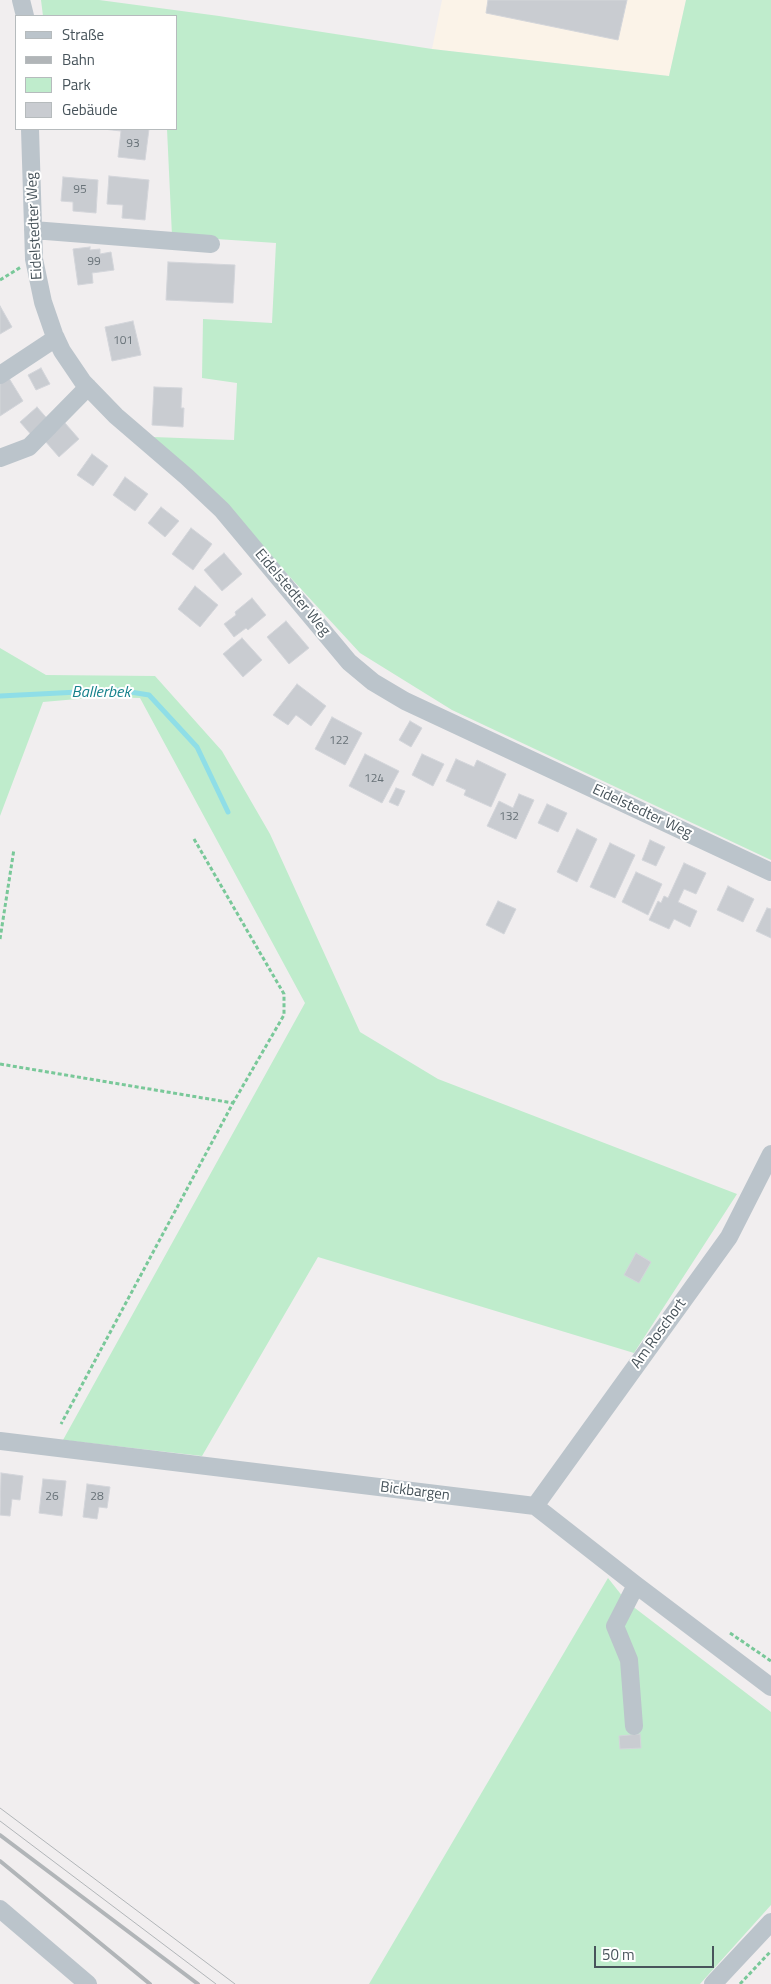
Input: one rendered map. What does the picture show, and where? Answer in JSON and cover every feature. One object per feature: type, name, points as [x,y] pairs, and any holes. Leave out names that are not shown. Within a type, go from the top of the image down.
[{"type":"street","points":[[21,0],[25,15]]},
{"type":"street","name":"Eidelstedter Weg","points":[[30,130],[34,259],[38,288],[56,338],[72,367],[88,387],[122,422],[187,476],[222,510],[349,662],[373,682],[405,701],[771,872]]},
{"type":"street","points":[[33,230],[211,244]]},
{"type":"street","points":[[0,375],[56,338]]},
{"type":"street","points":[[0,458],[29,447],[88,387]]},
{"type":"street","name":"Am Roschort","points":[[535,1506],[729,1237],[771,1154]]},
{"type":"street","name":"Bickbargen","points":[[0,1442],[535,1506]]},
{"type":"street","points":[[535,1506],[636,1586],[771,1687]]},
{"type":"street","points":[[634,1726],[629,1660],[615,1626],[636,1586]]},
{"type":"street","points":[[0,1909],[88,1984]]},
{"type":"street","points":[[713,1984],[771,1922]]},
{"type":"path","points":[[0,280],[34,259]]},
{"type":"path","points":[[60,1424],[233,1103],[284,1015],[284,994],[194,840]]},
{"type":"path","points":[[0,939],[14,849]]},
{"type":"path","points":[[0,1064],[233,1103]]},
{"type":"path","points":[[725,1630],[771,1662]]},
{"type":"path","points":[[740,1984],[771,1952]]},
{"type":"shaded area","points":[[442,0],[686,0],[669,76],[432,49]]},
{"type":"green space","points":[[41,0],[99,0],[219,16],[432,49],[669,76],[686,0],[771,0],[771,860],[452,710],[360,653],[266,551],[153,437],[234,440],[237,383],[202,378],[203,319],[272,323],[276,243],[172,236],[167,130],[178,130],[178,15],[43,15]]},
{"type":"green space","points":[[0,648],[46,675],[155,676],[222,751],[270,834],[360,1032],[438,1079],[737,1194],[634,1353],[318,1257],[202,1456],[63,1440],[305,1003],[140,698],[100,697],[43,702],[0,816]]},
{"type":"green space","points":[[608,1578],[627,1602],[771,1712],[771,1905],[700,1984],[369,1984]]},
{"type":"building","points":[[488,0],[627,0],[618,40],[486,13]]},
{"type":"building","points":[[112,130],[149,130],[145,160],[118,157],[121,131]]},
{"type":"building","points":[[109,176],[149,180],[145,220],[122,218],[123,205],[107,204]]},
{"type":"building","points":[[63,177],[98,180],[96,213],[73,211],[73,202],[61,201]]},
{"type":"building","points":[[90,247],[90,250],[100,249],[100,254],[111,252],[114,270],[92,273],[93,283],[78,285],[73,249]]},
{"type":"building","points":[[168,262],[235,265],[233,303],[166,300]]},
{"type":"building","points":[[0,306],[12,327],[0,334]]},
{"type":"building","points":[[133,321],[141,355],[112,361],[105,327]]},
{"type":"building","points":[[41,368],[50,384],[36,390],[28,375]]},
{"type":"building","points":[[7,375],[23,401],[0,416],[0,379]]},
{"type":"building","points":[[154,387],[182,388],[181,408],[184,408],[183,427],[152,425]]},
{"type":"building","points":[[37,407],[51,423],[34,438],[20,422]]},
{"type":"building","points":[[65,423],[79,439],[59,457],[45,441]]},
{"type":"building","points":[[92,454],[108,466],[93,486],[77,475]]},
{"type":"building","points":[[125,477],[148,494],[135,511],[113,495]]},
{"type":"building","points":[[161,507],[179,521],[165,537],[148,523]]},
{"type":"building","points":[[191,528],[212,544],[193,570],[172,554]]},
{"type":"building","points":[[224,553],[242,574],[222,591],[204,570]]},
{"type":"building","points":[[195,586],[218,605],[200,627],[178,609]]},
{"type":"building","points":[[252,598],[266,615],[248,630],[246,628],[234,637],[224,624],[236,615],[235,612]]},
{"type":"building","points":[[286,621],[309,648],[289,664],[267,637]]},
{"type":"building","points":[[242,638],[262,660],[243,677],[223,654]]},
{"type":"building","points":[[297,684],[326,706],[311,726],[296,715],[288,725],[273,715]]},
{"type":"building","points":[[332,717],[362,733],[345,765],[315,749]]},
{"type":"building","points":[[410,721],[422,728],[411,747],[399,740]]},
{"type":"building","points":[[365,754],[399,771],[382,803],[349,786]]},
{"type":"building","points":[[422,754],[444,764],[433,786],[412,775]]},
{"type":"building","points":[[456,759],[474,767],[477,760],[506,774],[491,807],[464,795],[466,790],[446,781]]},
{"type":"building","points":[[396,788],[405,791],[398,806],[389,802]]},
{"type":"building","points":[[519,794],[534,800],[516,839],[487,826],[499,801],[513,808]]},
{"type":"building","points":[[547,804],[567,813],[558,832],[538,823]]},
{"type":"building","points":[[577,829],[597,839],[577,882],[557,872]]},
{"type":"building","points":[[650,840],[665,847],[656,866],[642,860]]},
{"type":"building","points":[[610,843],[635,855],[615,898],[590,887]]},
{"type":"building","points":[[684,863],[706,873],[696,894],[684,889],[678,902],[697,911],[690,927],[674,919],[669,929],[649,920],[658,901],[661,903],[664,896],[668,898]]},
{"type":"building","points":[[636,872],[662,884],[648,915],[622,902]]},
{"type":"building","points":[[728,886],[754,899],[743,922],[717,910]]},
{"type":"building","points":[[498,901],[516,909],[504,934],[486,925]]},
{"type":"building","points":[[767,908],[771,909],[771,938],[756,931]]},
{"type":"building","points":[[636,1253],[651,1262],[639,1283],[624,1275]]},
{"type":"building","points":[[1,1473],[23,1476],[20,1500],[12,1499],[10,1516],[0,1515]]},
{"type":"building","points":[[43,1479],[66,1481],[62,1516],[39,1513]]},
{"type":"building","points":[[87,1484],[110,1487],[107,1508],[99,1507],[97,1519],[83,1517]]},
{"type":"building","points":[[640,1734],[641,1748],[620,1749],[619,1736]]},
{"type":"waterway","name":"Ballerbek","points":[[0,696],[118,690],[149,695],[197,747],[228,812]]},
{"type":"tram line","points":[[0,1808],[235,1984]]},
{"type":"tram line","points":[[0,1821],[216,1984]]},
{"type":"railway","points":[[0,1835],[198,1984]]},
{"type":"railway","points":[[0,1861],[150,1984]]}]
